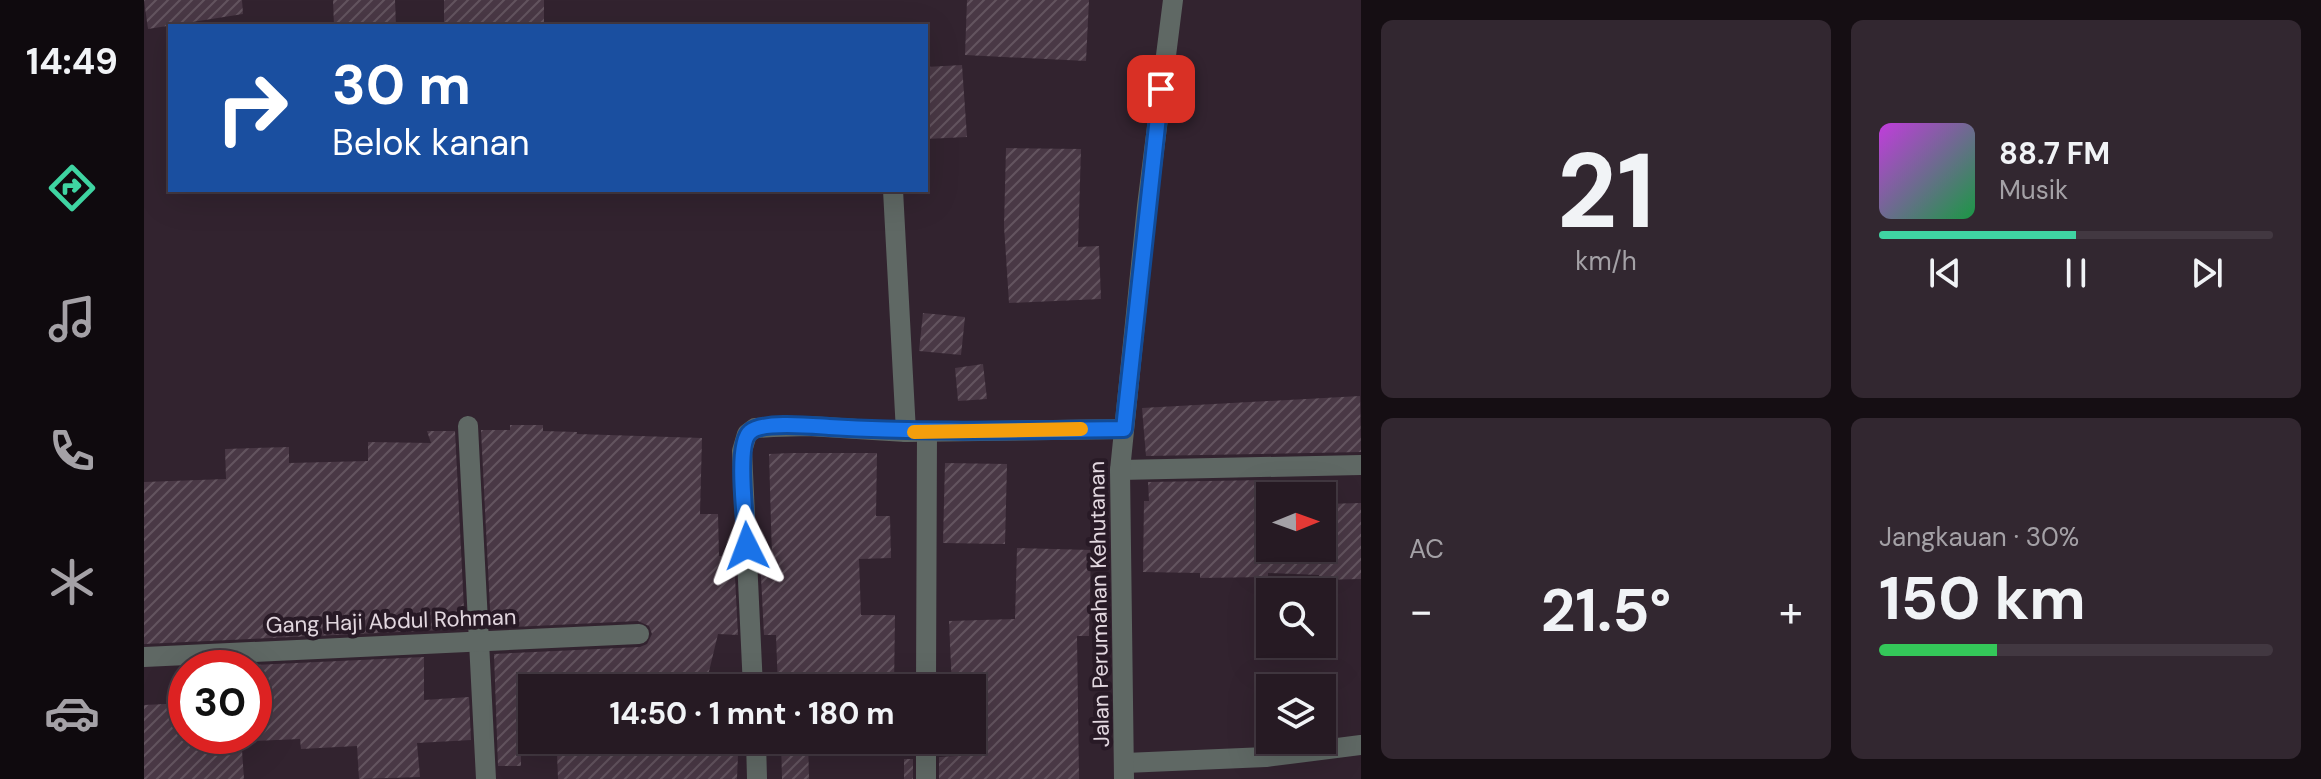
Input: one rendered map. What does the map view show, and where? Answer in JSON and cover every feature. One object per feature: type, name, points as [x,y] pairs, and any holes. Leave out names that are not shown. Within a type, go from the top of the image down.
[{"type":"street","name":"Jalan Perumahan Kehutanan","points":[[1124,771],[1120,470],[1147,206],[1173,0]]},
{"type":"street","points":[[893,192],[906,432]]},
{"type":"street","points":[[468,426],[486,779]]},
{"type":"street","points":[[752,674],[742,451],[747,434],[755,428],[808,426],[906,432],[1124,429]]},
{"type":"street","points":[[926,674],[927,432]]},
{"type":"street","points":[[1120,470],[1361,465]]},
{"type":"street","name":"Gang Haji Abdul Rohman","points":[[144,657],[639,634]]},
{"type":"street","points":[[1124,771],[1361,745]]},
{"type":"street","points":[[756,754],[757,779]]},
{"type":"street","points":[[926,754],[926,779]]},
{"type":"building","points":[[144,0],[242,0],[243,14],[148,29]]},
{"type":"building","points":[[333,0],[395,0],[396,24],[334,24]]},
{"type":"building","points":[[444,0],[544,0],[544,24],[444,24]]},
{"type":"building","points":[[967,0],[1089,0],[1086,61],[965,55]]},
{"type":"building","points":[[962,65],[967,137],[928,139],[928,67]]},
{"type":"building","points":[[1006,148],[1081,149],[1078,247],[1099,246],[1101,299],[1009,303],[1004,226]]},
{"type":"building","points":[[923,313],[965,317],[961,355],[919,351]]},
{"type":"building","points":[[983,364],[987,399],[958,401],[955,368]]},
{"type":"building","points":[[1360,396],[1361,452],[1146,456],[1142,408]]},
{"type":"building","points":[[510,425],[543,425],[543,431],[577,434],[702,438],[700,514],[718,514],[719,556],[734,557],[738,635],[718,634],[708,674],[518,674],[518,754],[521,754],[521,766],[498,766],[494,654],[640,647],[647,644],[652,634],[649,626],[638,621],[491,628],[481,430],[510,430]]},
{"type":"building","points":[[427,431],[455,431],[465,629],[144,644],[144,482],[226,479],[225,449],[289,447],[289,463],[368,461],[368,442],[431,443]]},
{"type":"building","points":[[877,453],[876,516],[890,516],[891,558],[859,559],[861,615],[895,615],[894,674],[777,674],[776,635],[764,635],[760,557],[772,557],[769,454]]},
{"type":"building","points":[[945,463],[1007,464],[1005,544],[943,543]]},
{"type":"building","points":[[1266,480],[1256,482],[1256,562],[1336,562],[1336,504],[1361,503],[1361,579],[1268,573],[1268,577],[1200,578],[1200,573],[1143,572],[1144,501],[1149,501],[1148,482]]},
{"type":"building","points":[[1017,548],[1091,550],[1089,636],[1077,636],[1079,779],[939,779],[939,757],[986,754],[986,674],[951,674],[949,621],[1015,619]]},
{"type":"building","points":[[424,657],[424,700],[469,697],[471,740],[417,743],[420,777],[359,779],[357,746],[301,749],[300,739],[272,740],[272,664]]},
{"type":"building","points":[[168,704],[168,754],[242,754],[244,779],[144,779],[144,705]]},
{"type":"building","points":[[557,754],[738,754],[737,779],[558,779]]},
{"type":"building","points":[[781,754],[808,754],[809,779],[782,779]]},
{"type":"building","points":[[904,759],[913,759],[913,779],[904,779]]},
{"type":"slow traffic","points":[[914,432],[1081,429]]},
{"type":"route","points":[[747,546],[742,451],[747,434],[755,428],[808,426],[906,432],[1124,429],[1161,89]]}]
